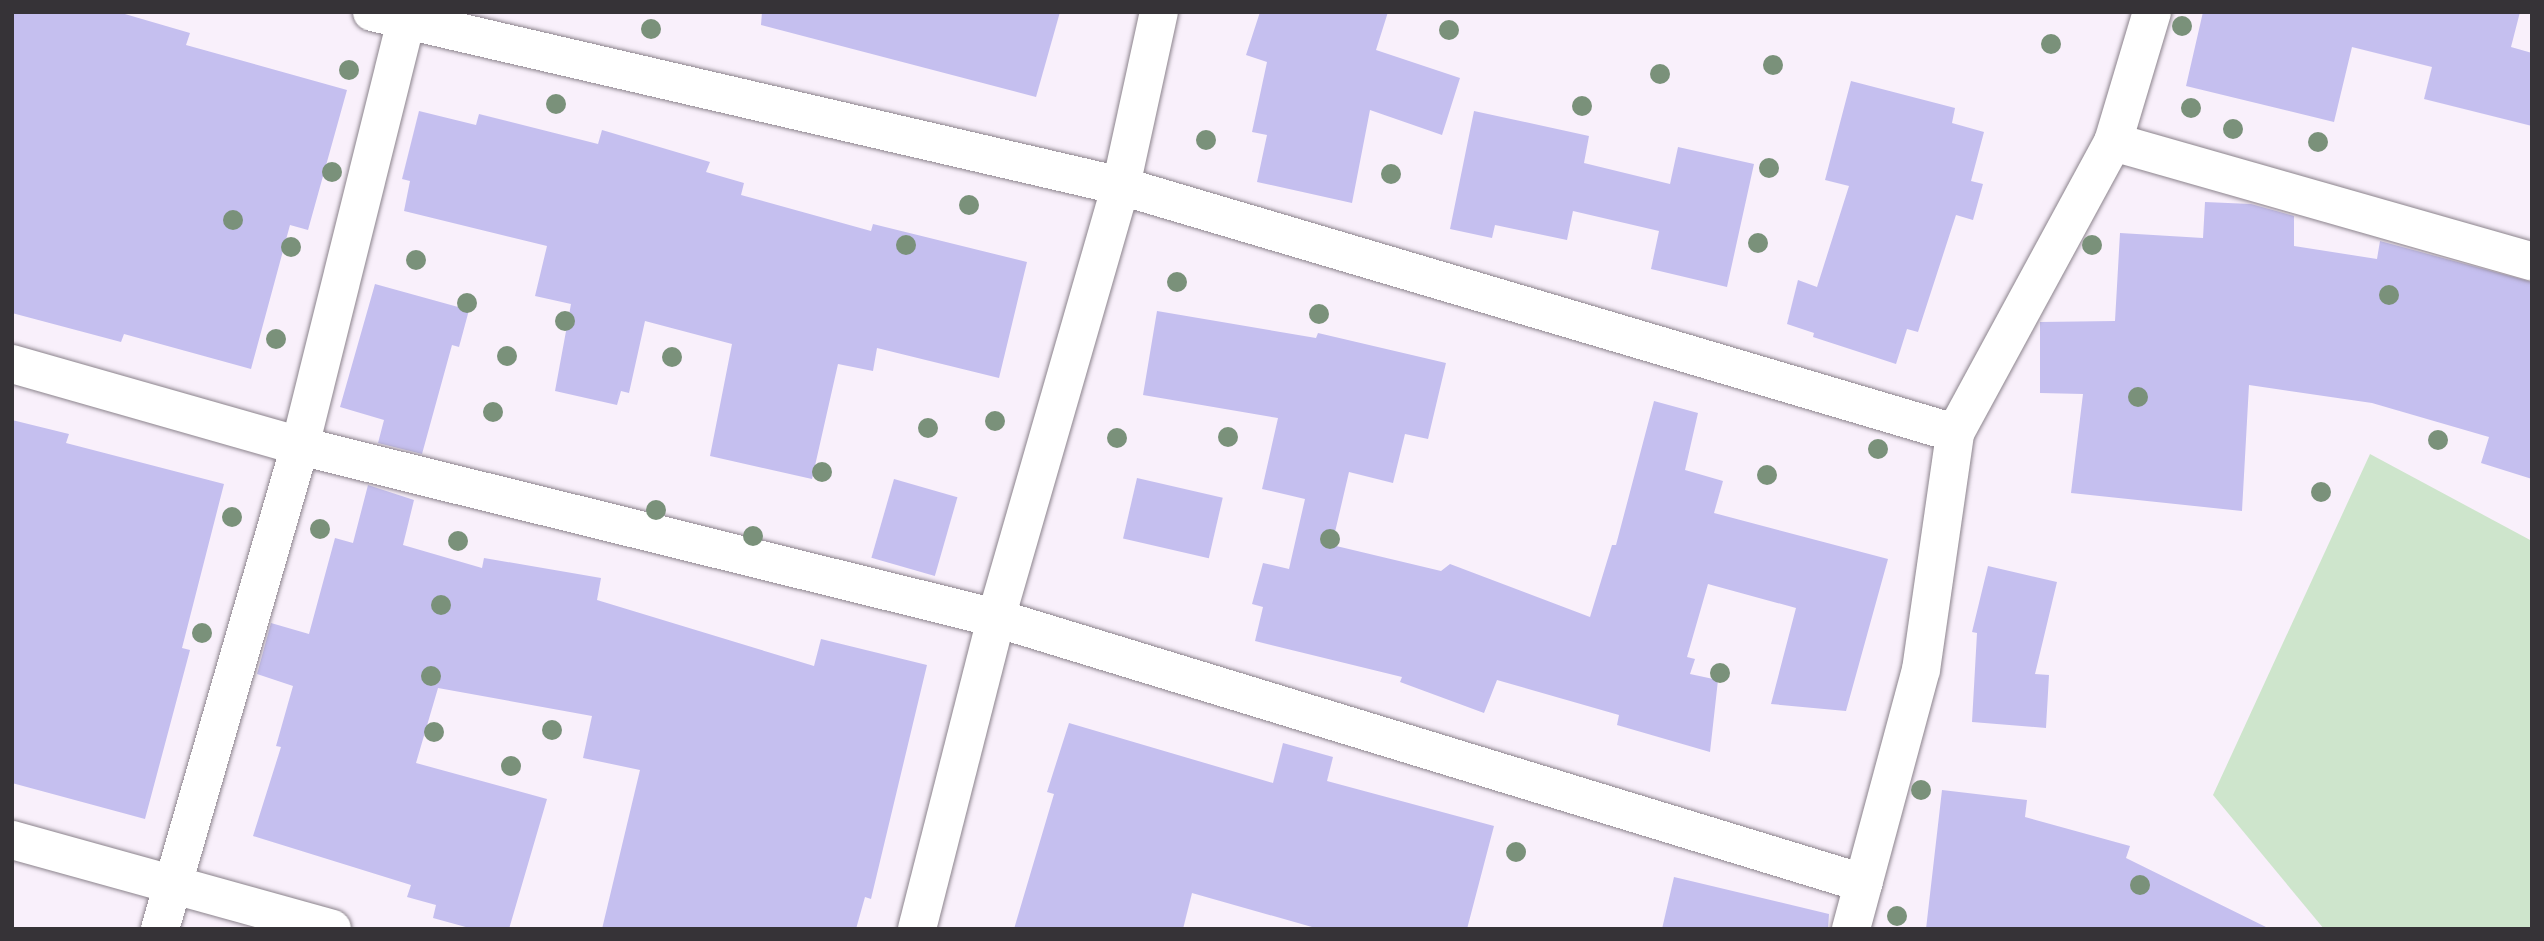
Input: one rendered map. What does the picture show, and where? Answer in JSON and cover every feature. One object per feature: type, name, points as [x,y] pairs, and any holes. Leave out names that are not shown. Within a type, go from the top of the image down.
[{"type":"street","points":[[917,929],[996,618],[1121,186],[1159,12]]},
{"type":"street","points":[[1851,929],[1920,670],[1955,433],[2113,142],[2152,12]]},
{"type":"street","points":[[160,929],[300,446],[395,15],[1121,186],[1955,433]]},
{"type":"street","points":[[2113,142],[2532,261]]},
{"type":"street","points":[[12,364],[300,446],[996,618],[1863,883]]},
{"type":"street","points":[[12,840],[173,881],[332,929]]},
{"type":"green space","points":[[2370,454],[2532,541],[2532,929],[2324,929],[2213,795]]},
{"type":"building","points":[[12,12],[118,12],[190,33],[186,45],[347,90],[308,230],[290,225],[251,369],[124,334],[121,342],[12,313]]},
{"type":"building","points":[[762,12],[1060,12],[1036,97],[761,25]]},
{"type":"building","points":[[1260,12],[1388,12],[1376,50],[1460,78],[1442,135],[1370,110],[1352,203],[1257,182],[1267,135],[1252,132],[1267,62],[1246,55]]},
{"type":"building","points":[[2203,12],[2520,12],[2511,47],[2532,53],[2532,126],[2424,99],[2432,67],[2352,47],[2334,122],[2186,86]]},
{"type":"building","points":[[1851,81],[1955,108],[1952,123],[1984,132],[1971,181],[1983,184],[1973,220],[1956,215],[1918,332],[1907,329],[1896,364],[1813,337],[1814,333],[1787,324],[1798,280],[1817,287],[1849,186],[1825,180]]},
{"type":"building","points":[[419,111],[476,125],[479,114],[598,144],[602,130],[710,162],[706,172],[744,183],[741,195],[871,231],[873,224],[1027,262],[999,378],[877,348],[873,371],[838,364],[812,479],[710,456],[732,344],[645,321],[629,393],[621,391],[617,405],[555,391],[571,304],[535,296],[547,246],[404,211],[410,181],[402,179]]},
{"type":"building","points":[[1474,111],[1589,136],[1584,163],[1670,184],[1678,147],[1754,164],[1727,287],[1651,269],[1659,231],[1573,211],[1567,240],[1495,225],[1492,238],[1450,229]]},
{"type":"building","points":[[2205,202],[2251,204],[2294,216],[2294,246],[2377,259],[2380,241],[2532,282],[2532,479],[2481,463],[2489,437],[2372,403],[2249,385],[2242,511],[2071,493],[2083,394],[2040,393],[2040,322],[2115,321],[2120,233],[2203,238]]},
{"type":"building","points":[[375,284],[469,310],[459,347],[452,345],[422,454],[378,443],[384,420],[340,407]]},
{"type":"building","points":[[1157,311],[1316,338],[1318,333],[1446,363],[1428,439],[1405,434],[1393,483],[1349,472],[1332,545],[1441,571],[1450,564],[1590,617],[1612,545],[1616,545],[1654,401],[1698,413],[1685,470],[1723,481],[1714,513],[1888,559],[1846,711],[1771,704],[1796,608],[1708,584],[1687,657],[1695,659],[1690,674],[1718,680],[1710,752],[1617,725],[1619,715],[1497,680],[1484,713],[1400,682],[1402,677],[1255,641],[1263,607],[1252,604],[1263,563],[1289,569],[1305,499],[1262,489],[1278,418],[1143,395]]},
{"type":"building","points":[[12,420],[69,434],[66,443],[224,484],[182,648],[190,650],[145,819],[12,783]]},
{"type":"building","points":[[1137,478],[1223,498],[1209,558],[1123,538]]},
{"type":"building","points":[[894,479],[957,497],[935,576],[871,558]]},
{"type":"building","points":[[368,485],[414,500],[403,545],[482,568],[484,558],[601,578],[597,600],[814,666],[821,639],[927,665],[871,899],[865,897],[856,929],[602,929],[640,770],[583,758],[592,716],[438,688],[416,763],[547,799],[509,929],[473,929],[433,918],[436,905],[407,897],[411,885],[253,836],[281,747],[276,746],[293,686],[257,674],[271,623],[309,634],[335,538],[353,543]]},
{"type":"building","points":[[1988,566],[2057,582],[2035,674],[2049,675],[2046,728],[1972,722],[1977,633],[1972,632]]},
{"type":"building","points":[[1069,723],[1273,783],[1283,743],[1333,757],[1327,781],[1494,826],[1467,929],[1319,929],[1192,893],[1183,929],[1014,929],[1054,794],[1047,792]]},
{"type":"building","points":[[1942,790],[2027,800],[2025,817],[2130,846],[2126,858],[2270,929],[1926,929]]},
{"type":"building","points":[[1674,877],[1829,914],[1828,929],[1662,929]]}]
